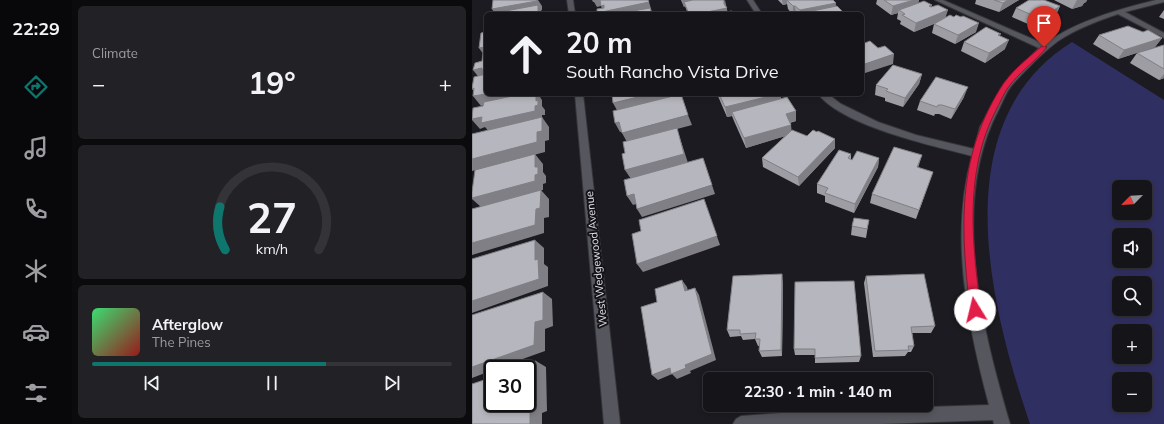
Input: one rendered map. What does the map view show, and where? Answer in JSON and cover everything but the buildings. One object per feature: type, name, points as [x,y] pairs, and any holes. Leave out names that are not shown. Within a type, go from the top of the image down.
[{"type":"street","points":[[570,0],[572,12]]},
{"type":"street","points":[[750,0],[758,12]]},
{"type":"street","points":[[938,0],[1044,47]]},
{"type":"street","points":[[741,424],[807,419],[1000,418],[980,340],[969,256],[969,199],[975,153],[987,120],[1003,89],[1023,66],[1044,47],[1077,28],[1119,12],[1163,0]]},
{"type":"street","points":[[1119,12],[1164,36]]},
{"type":"street","name":"West Wedgewood Avenue","points":[[580,96],[612,424]]},
{"type":"street","points":[[825,96],[852,113],[877,124],[975,153]]},
{"type":"shaded area","points":[[1072,42],[1164,100],[1164,424],[1030,424],[1015,377],[1002,326],[992,273],[988,219],[991,167],[1005,119],[1032,77]]},
{"type":"route","points":[[975,310],[969,256],[968,224],[971,174],[975,153],[980,136],[1003,89],[1012,77],[1044,47]]}]
